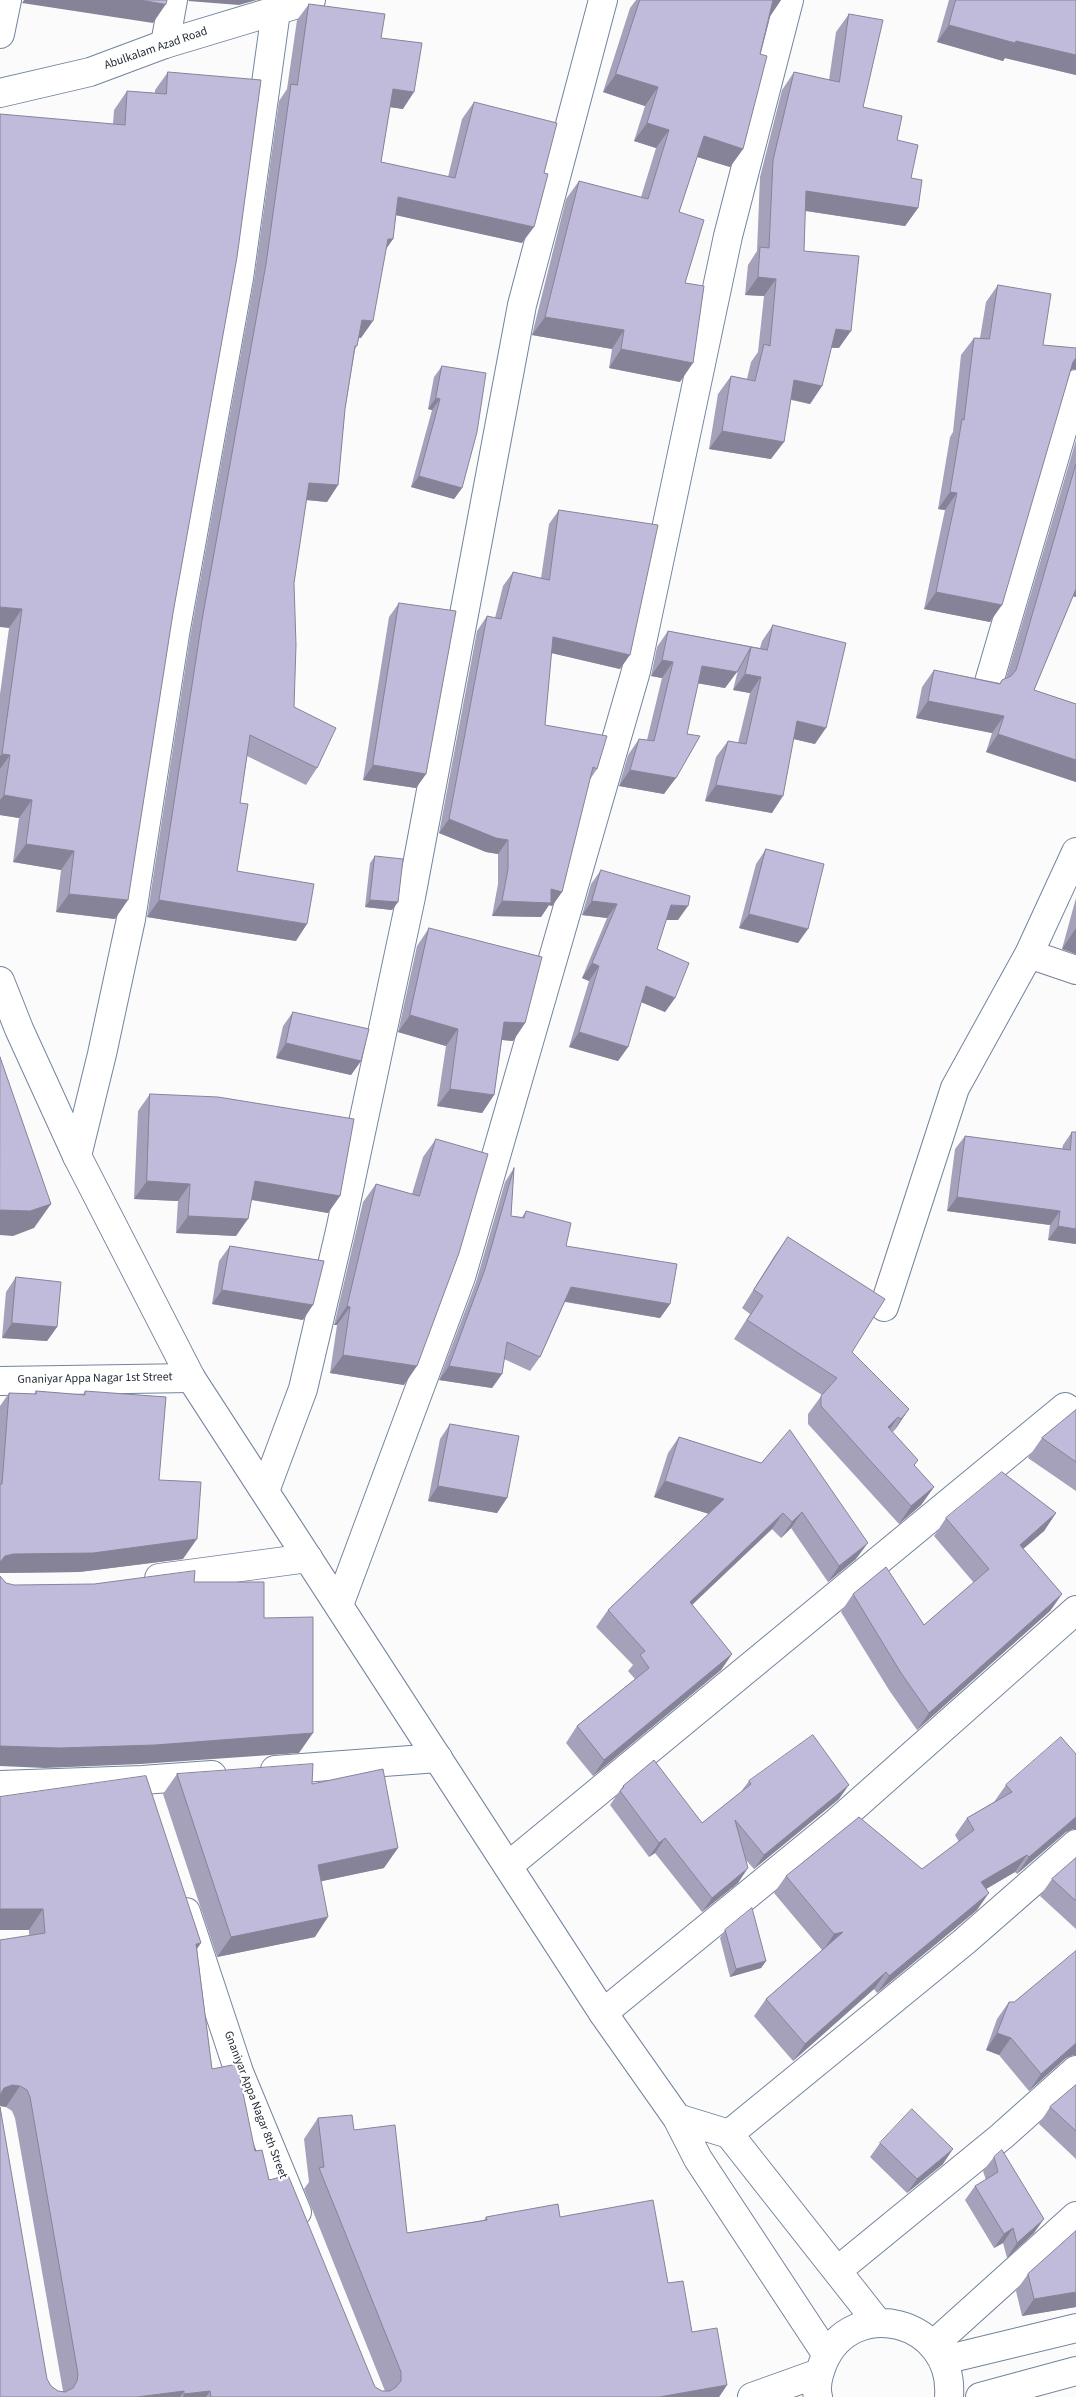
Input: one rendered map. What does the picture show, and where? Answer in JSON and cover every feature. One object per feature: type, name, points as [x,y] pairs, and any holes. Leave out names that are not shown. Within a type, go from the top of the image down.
[{"type":"street","points":[[0,34],[7,0]]},
{"type":"street","points":[[165,44],[173,0]]},
{"type":"street","name":"Abulkalam Azad Road","points":[[0,93],[90,72],[165,44],[311,0]]},
{"type":"street","points":[[265,1491],[302,1389],[340,1231],[412,897],[522,305],[603,0]]},
{"type":"street","points":[[339,1605],[461,1278],[636,671],[728,236],[789,0]]},
{"type":"street","points":[[77,1156],[102,1054],[131,919],[176,634],[239,278],[276,11]]},
{"type":"street","points":[[990,682],[1076,384]]},
{"type":"street","points":[[884,1307],[955,1088],[1029,954],[1076,852]]},
{"type":"street","points":[[1029,954],[1076,970]]},
{"type":"street","points":[[0,981],[9,1028],[191,1378],[603,2013],[677,2118],[698,2159],[821,2375]]},
{"type":"street","name":"Gnaniyar Appa Nagar 1st Street","points":[[0,1381],[191,1378]]},
{"type":"street","points":[[508,1866],[1065,1407],[1076,1414]]},
{"type":"street","points":[[130,1582],[308,1558]]},
{"type":"street","points":[[603,2013],[838,1821],[1076,1610]]},
{"type":"street","points":[[0,1785],[142,1780],[438,1758]]},
{"type":"street","points":[[142,1780],[152,1809]]},
{"type":"street","points":[[729,2134],[965,1941],[1076,1844]]},
{"type":"street","name":"Gnaniyar Appa Nagar 8th Street","points":[[176,1884],[239,2072],[307,2238]]},
{"type":"street","points":[[838,2270],[1002,2136],[1076,2070]]},
{"type":"street","points":[[677,2118],[729,2134],[878,2323]]},
{"type":"street","points":[[938,2352],[1076,2216]]},
{"type":"street","points":[[752,2397],[821,2375],[840,2338],[857,2328],[878,2323],[898,2324],[918,2332],[938,2352],[950,2382],[949,2397]]},
{"type":"street","points":[[938,2352],[1076,2328]]},
{"type":"street","points":[[980,2397],[1076,2371]]},
{"type":"building","points":[[140,0],[167,0],[166,4]]},
{"type":"building","points":[[640,0],[773,0],[760,54],[767,56],[743,149],[704,136],[679,212],[704,220],[685,283],[704,286],[693,363],[621,349],[624,330],[545,317],[579,181],[648,199],[669,130],[647,123],[658,87],[616,74]]},
{"type":"building","points":[[956,0],[1076,0],[1076,55],[1016,41],[1015,43],[949,25]]},
{"type":"building","points":[[309,4],[385,14],[381,38],[422,43],[414,92],[393,89],[381,162],[455,178],[474,102],[557,123],[544,173],[548,174],[534,227],[398,197],[393,239],[388,239],[373,321],[362,320],[357,346],[355,346],[345,409],[338,485],[309,483],[294,583],[296,645],[294,707],[336,728],[317,768],[250,735],[240,803],[248,804],[237,871],[314,884],[307,924],[159,900],[202,620],[266,264],[291,84],[297,85]]},
{"type":"building","points":[[849,14],[883,20],[863,107],[902,116],[897,140],[918,145],[911,178],[922,180],[918,208],[806,191],[804,251],[859,256],[851,331],[836,329],[822,386],[794,380],[784,442],[722,431],[731,376],[755,381],[764,344],[770,346],[776,279],[758,277],[760,247],[769,248],[773,160],[794,72],[839,82]]},
{"type":"building","points":[[168,72],[261,80],[237,257],[173,613],[128,900],[69,894],[74,851],[26,844],[32,800],[4,795],[10,755],[2,754],[22,609],[0,607],[0,114],[125,125],[127,91],[166,94]]},
{"type":"building","points":[[998,285],[1051,294],[1043,345],[1076,348],[1076,358],[1073,362],[1002,605],[936,592],[957,493],[950,492],[962,419],[964,420],[974,338],[989,339]]},
{"type":"building","points":[[442,366],[486,373],[477,432],[462,488],[419,476],[440,399],[436,398]]},
{"type":"building","points":[[1076,464],[1076,589],[1034,690],[1076,704],[1076,760],[998,734],[1004,716],[928,701],[934,670],[1000,684],[1002,680],[1011,676],[1016,670]]},
{"type":"building","points":[[559,510],[658,525],[630,655],[553,637],[545,725],[607,736],[597,769],[593,767],[562,892],[551,889],[551,903],[502,901],[508,869],[508,840],[496,838],[449,819],[487,616],[501,619],[513,572],[549,580]]},
{"type":"building","points":[[399,603],[456,611],[426,774],[373,765]]},
{"type":"building","points":[[773,625],[846,643],[826,728],[797,721],[783,796],[716,785],[728,741],[746,744],[761,677],[745,674],[751,647],[737,672],[702,666],[687,734],[700,736],[676,778],[630,770],[639,739],[654,741],[673,662],[662,660],[668,631],[767,650]]},
{"type":"building","points":[[766,849],[824,864],[808,929],[749,914]]},
{"type":"building","points":[[375,856],[403,859],[398,902],[370,900]]},
{"type":"building","points":[[601,870],[690,896],[688,906],[671,905],[657,949],[689,963],[675,998],[646,986],[628,1047],[579,1032],[599,966],[592,963],[617,904],[592,901]]},
{"type":"building","points":[[429,928],[542,957],[525,1023],[504,1022],[494,1095],[450,1089],[458,1029],[410,1015]]},
{"type":"building","points":[[293,1012],[369,1029],[361,1061],[286,1043]]},
{"type":"building","points":[[0,1057],[51,1204],[30,1211],[0,1210]]},
{"type":"building","points":[[150,1094],[218,1097],[354,1119],[340,1196],[255,1181],[248,1219],[188,1216],[190,1184],[147,1181]]},
{"type":"building","points":[[1072,1132],[1076,1132],[1076,1229],[1058,1226],[1060,1211],[957,1197],[965,1136],[1070,1150]]},
{"type":"building","points":[[436,1139],[488,1154],[459,1253],[417,1366],[343,1355],[350,1307],[347,1306],[376,1184],[419,1196]]},
{"type":"building","points":[[514,1168],[511,1216],[524,1218],[526,1211],[571,1223],[566,1246],[677,1264],[670,1304],[571,1287],[540,1357],[507,1342],[502,1374],[449,1366],[485,1269]]},
{"type":"building","points":[[788,1237],[885,1299],[852,1352],[909,1409],[901,1419],[898,1417],[888,1427],[918,1460],[914,1465],[934,1487],[911,1506],[821,1406],[821,1396],[837,1378],[747,1320],[763,1296],[754,1290]]},
{"type":"building","points":[[230,1246],[324,1261],[313,1305],[222,1290]]},
{"type":"building","points":[[16,1277],[61,1282],[57,1327],[12,1323]]},
{"type":"building","points":[[36,1391],[85,1395],[85,1391],[166,1397],[159,1480],[201,1482],[197,1539],[93,1553],[13,1554],[5,1556],[0,1562],[0,1484],[2,1484],[9,1393],[36,1394]]},
{"type":"building","points":[[1076,1410],[1076,1462],[1042,1438]]},
{"type":"building","points":[[450,1424],[519,1436],[507,1498],[438,1486]]},
{"type":"building","points":[[790,1430],[868,1543],[839,1566],[802,1512],[792,1522],[783,1513],[690,1602],[732,1654],[604,1760],[577,1726],[649,1668],[640,1655],[645,1651],[608,1610],[724,1499],[665,1481],[679,1437],[761,1463]]},
{"type":"building","points":[[1002,1472],[1056,1513],[1020,1545],[1062,1594],[929,1713],[901,1673],[853,1594],[886,1567],[924,1625],[989,1569],[946,1518]]},
{"type":"building","points":[[195,1571],[194,1582],[264,1582],[264,1618],[313,1617],[313,1733],[155,1745],[59,1748],[0,1746],[0,1576],[6,1583],[14,1585],[94,1584]]},
{"type":"building","points":[[813,1735],[849,1785],[764,1855],[735,1820],[748,1868],[712,1898],[665,1838],[659,1843],[620,1791],[623,1786],[654,1760],[702,1823],[751,1784],[749,1781]]},
{"type":"building","points":[[1061,1737],[1076,1754],[1076,1817],[1029,1857],[1027,1855],[981,1882],[989,1893],[889,1976],[886,1972],[805,2044],[766,1999],[843,1932],[834,1934],[786,1876],[859,1817],[922,1869],[974,1830],[967,1818],[1012,1792],[1006,1785]]},
{"type":"building","points":[[313,1764],[312,1784],[383,1769],[398,1848],[318,1865],[328,1917],[231,1937],[177,1774]]},
{"type":"building","points":[[146,1776],[201,1943],[196,1944],[212,2069],[237,2064],[255,2151],[262,2150],[269,2180],[288,2175],[375,2387],[382,2391],[390,2391],[401,2381],[401,2372],[319,2168],[324,2167],[318,2118],[352,2115],[354,2130],[395,2125],[407,2233],[487,2220],[486,2217],[558,2204],[560,2217],[653,2200],[668,2283],[683,2281],[692,2332],[717,2328],[727,2385],[659,2397],[211,2397],[210,2391],[184,2394],[184,2391],[137,2397],[0,2397],[0,2107],[47,2379],[51,2386],[58,2391],[65,2392],[73,2388],[78,2374],[30,2097],[27,2090],[20,2086],[12,2085],[4,2088],[0,2094],[0,1940],[45,1933],[43,1909],[0,1909],[0,1797]]},
{"type":"building","points":[[1076,1858],[1076,1901],[1052,1879]]},
{"type":"building","points":[[752,1908],[766,1961],[736,1969],[725,1930]]},
{"type":"building","points":[[1076,1951],[1076,2043],[1041,2074],[1011,2038],[997,2033],[1009,2002],[1014,2002]]},
{"type":"building","points":[[1076,2085],[1076,2131],[1050,2107]]},
{"type":"building","points":[[912,2109],[953,2149],[917,2179],[880,2143]]},
{"type":"building","points":[[1002,2150],[1044,2219],[1017,2243],[1013,2228],[1004,2234],[975,2186],[998,2172],[994,2157]]},
{"type":"building","points":[[1076,2231],[1076,2292],[1034,2299],[1028,2274]]}]
